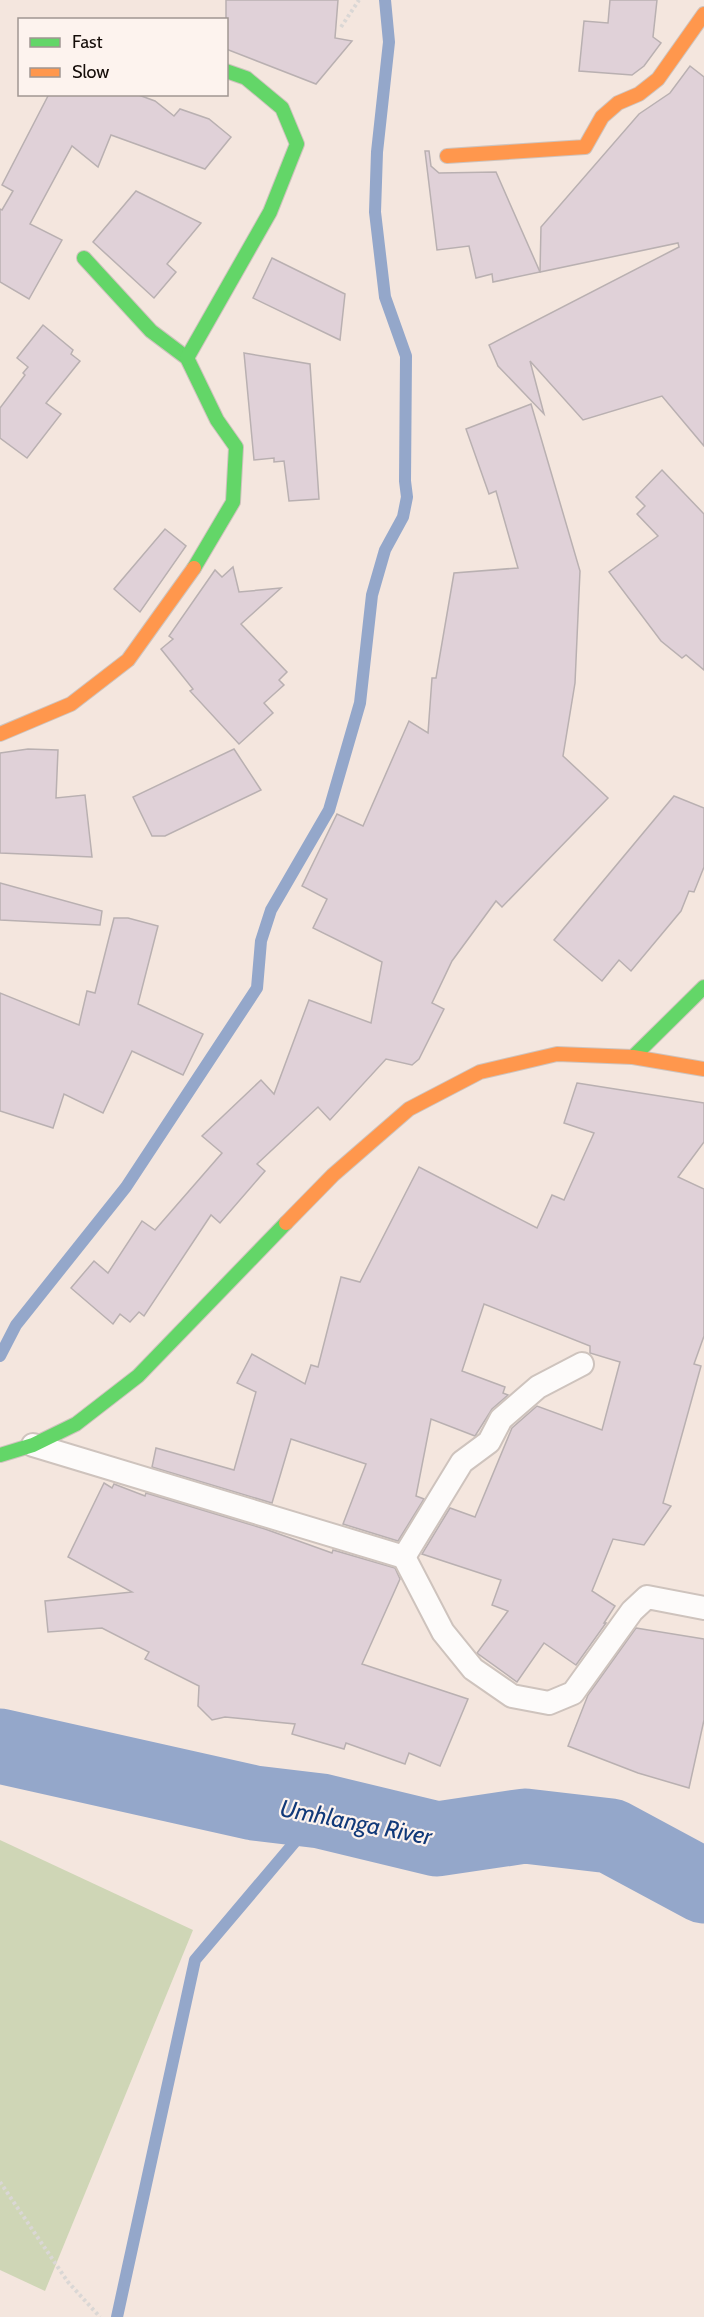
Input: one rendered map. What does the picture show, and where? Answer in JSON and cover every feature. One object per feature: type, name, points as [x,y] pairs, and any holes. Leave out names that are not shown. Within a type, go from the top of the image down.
[{"type":"street","points":[[447,156],[585,147],[602,117],[618,103],[639,94],[657,79],[704,14]]},
{"type":"street","points":[[187,358],[270,212],[297,144],[282,108],[246,78],[228,71]]},
{"type":"street","points":[[0,734],[71,704],[128,660],[189,577],[233,502],[236,447],[217,420],[187,358],[151,331],[84,258]]},
{"type":"street","points":[[633,1058],[704,987]]},
{"type":"street","points":[[0,1455],[33,1445],[76,1424],[138,1376],[333,1175],[409,1109],[480,1072],[557,1054],[633,1058],[704,1069]]},
{"type":"lane","points":[[404,1557],[462,1462],[489,1442],[501,1419],[538,1387],[582,1364]]},
{"type":"lane","points":[[33,1445],[404,1557],[443,1632],[473,1669],[512,1696],[549,1703],[573,1693],[632,1611],[647,1597],[704,1608]]},
{"type":"path","points":[[341,27],[359,0]]},
{"type":"path","points":[[0,2182],[68,2282],[100,2317]]},
{"type":"green space","points":[[0,1840],[193,1930],[45,2291],[0,2270]]},
{"type":"building","points":[[226,0],[338,0],[335,38],[352,41],[316,84],[228,50],[228,18],[226,18]]},
{"type":"building","points":[[610,0],[657,0],[653,37],[661,43],[644,66],[632,75],[579,71],[584,21],[608,23]]},
{"type":"building","points":[[690,66],[704,77],[704,446],[662,396],[583,420],[530,361],[544,414],[498,366],[489,345],[679,247],[678,243],[540,272],[541,227],[639,114],[670,93]]},
{"type":"building","points":[[48,96],[141,96],[155,101],[174,116],[180,109],[209,119],[231,137],[205,169],[111,135],[98,167],[72,146],[30,224],[62,240],[29,299],[0,282],[0,209],[2,210],[13,191],[2,185]]},
{"type":"building","points":[[425,151],[429,151],[431,166],[439,173],[496,172],[540,272],[493,282],[492,274],[476,278],[469,246],[437,250]]},
{"type":"building","points":[[136,191],[201,223],[167,264],[176,272],[154,298],[93,242]]},
{"type":"building","points":[[272,258],[345,294],[340,340],[253,298]]},
{"type":"building","points":[[43,325],[73,350],[71,354],[80,361],[46,403],[61,414],[27,458],[0,438],[0,408],[25,375],[23,373],[28,367],[17,358]]},
{"type":"building","points":[[244,353],[310,364],[319,499],[289,501],[284,461],[274,462],[274,458],[254,460]]},
{"type":"building","points":[[531,404],[580,571],[575,683],[563,756],[608,798],[502,907],[496,901],[452,961],[432,1003],[444,1009],[419,1059],[412,1065],[386,1059],[330,1120],[318,1107],[257,1164],[265,1171],[220,1223],[211,1215],[144,1316],[139,1312],[130,1322],[120,1314],[113,1324],[71,1288],[94,1261],[108,1273],[142,1221],[155,1230],[222,1153],[202,1136],[261,1080],[274,1094],[309,1000],[371,1023],[382,962],[313,928],[327,899],[302,886],[337,814],[363,826],[409,721],[428,733],[432,678],[436,678],[454,573],[518,568],[496,491],[489,494],[466,429]]},
{"type":"building","points":[[662,470],[704,514],[704,670],[686,655],[682,658],[661,641],[609,572],[658,536],[637,514],[645,506],[636,497]]},
{"type":"building","points":[[165,529],[186,546],[140,612],[114,589]]},
{"type":"building","points":[[233,567],[239,592],[281,588],[241,624],[287,672],[279,680],[284,685],[264,703],[273,713],[239,744],[190,691],[193,689],[161,649],[173,639],[169,636],[215,570],[222,577]]},
{"type":"building","points":[[28,749],[58,750],[56,798],[85,795],[92,857],[0,853],[0,753]]},
{"type":"building","points":[[234,749],[261,790],[165,836],[152,836],[133,797]]},
{"type":"building","points":[[674,796],[704,808],[704,867],[694,892],[689,891],[681,911],[631,971],[619,960],[602,981],[554,940]]},
{"type":"building","points":[[0,883],[102,911],[100,925],[0,920]]},
{"type":"building","points":[[114,918],[128,918],[158,926],[138,1004],[203,1034],[183,1075],[132,1051],[103,1113],[64,1094],[53,1128],[0,1111],[0,993],[79,1025],[87,991],[95,993]]},
{"type":"building","points":[[577,1083],[704,1103],[704,1142],[678,1177],[704,1189],[704,1336],[694,1364],[701,1366],[663,1503],[671,1506],[644,1545],[613,1539],[592,1591],[615,1606],[604,1623],[606,1623],[576,1665],[544,1643],[517,1682],[477,1653],[508,1611],[492,1605],[501,1580],[422,1554],[450,1508],[475,1517],[512,1428],[537,1406],[602,1430],[620,1362],[590,1353],[590,1346],[484,1304],[462,1371],[505,1387],[503,1393],[508,1395],[492,1409],[475,1436],[431,1419],[416,1496],[424,1499],[398,1541],[343,1524],[366,1464],[291,1439],[272,1503],[152,1467],[156,1448],[234,1470],[256,1392],[237,1383],[252,1354],[305,1384],[311,1365],[318,1367],[341,1277],[360,1282],[419,1167],[537,1228],[552,1195],[564,1200],[594,1133],[564,1123]]},
{"type":"building","points":[[104,1483],[112,1488],[114,1484],[145,1496],[146,1493],[265,1529],[332,1553],[333,1550],[395,1568],[400,1579],[362,1664],[468,1699],[440,1766],[409,1753],[405,1764],[346,1743],[344,1749],[292,1734],[295,1724],[225,1717],[212,1720],[198,1706],[199,1686],[145,1659],[149,1652],[102,1628],[48,1632],[45,1601],[132,1592],[68,1557]]},
{"type":"building","points":[[636,1628],[704,1639],[704,1720],[689,1788],[638,1773],[568,1746],[588,1695]]},
{"type":"waterway","points":[[0,1356],[16,1325],[126,1187],[257,988],[261,941],[271,910],[329,810],[360,703],[372,595],[385,550],[403,517],[407,497],[405,481],[406,356],[385,297],[375,212],[377,152],[389,42],[385,0]]},
{"type":"waterway","name":"Umhlanga River","points":[[0,1746],[254,1803],[321,1811],[437,1839],[525,1826],[611,1836],[704,1886]]},
{"type":"waterway","points":[[117,2317],[195,1960],[321,1811]]},
{"type":"traffic: fast","points":[[187,358],[270,212],[297,144],[282,108],[246,78],[228,72]]},
{"type":"traffic: fast","points":[[84,258],[151,331],[187,358],[217,420],[236,447],[233,502],[194,568]]},
{"type":"traffic: fast","points":[[633,1057],[704,987]]},
{"type":"traffic: fast","points":[[0,1455],[33,1445],[76,1424],[138,1376],[286,1223]]},
{"type":"traffic: slow","points":[[447,156],[585,147],[602,117],[618,103],[639,94],[658,79],[704,14]]},
{"type":"traffic: slow","points":[[0,734],[71,704],[128,660],[194,568]]},
{"type":"traffic: slow","points":[[286,1223],[333,1175],[409,1109],[480,1072],[557,1054],[633,1057],[704,1069]]}]
